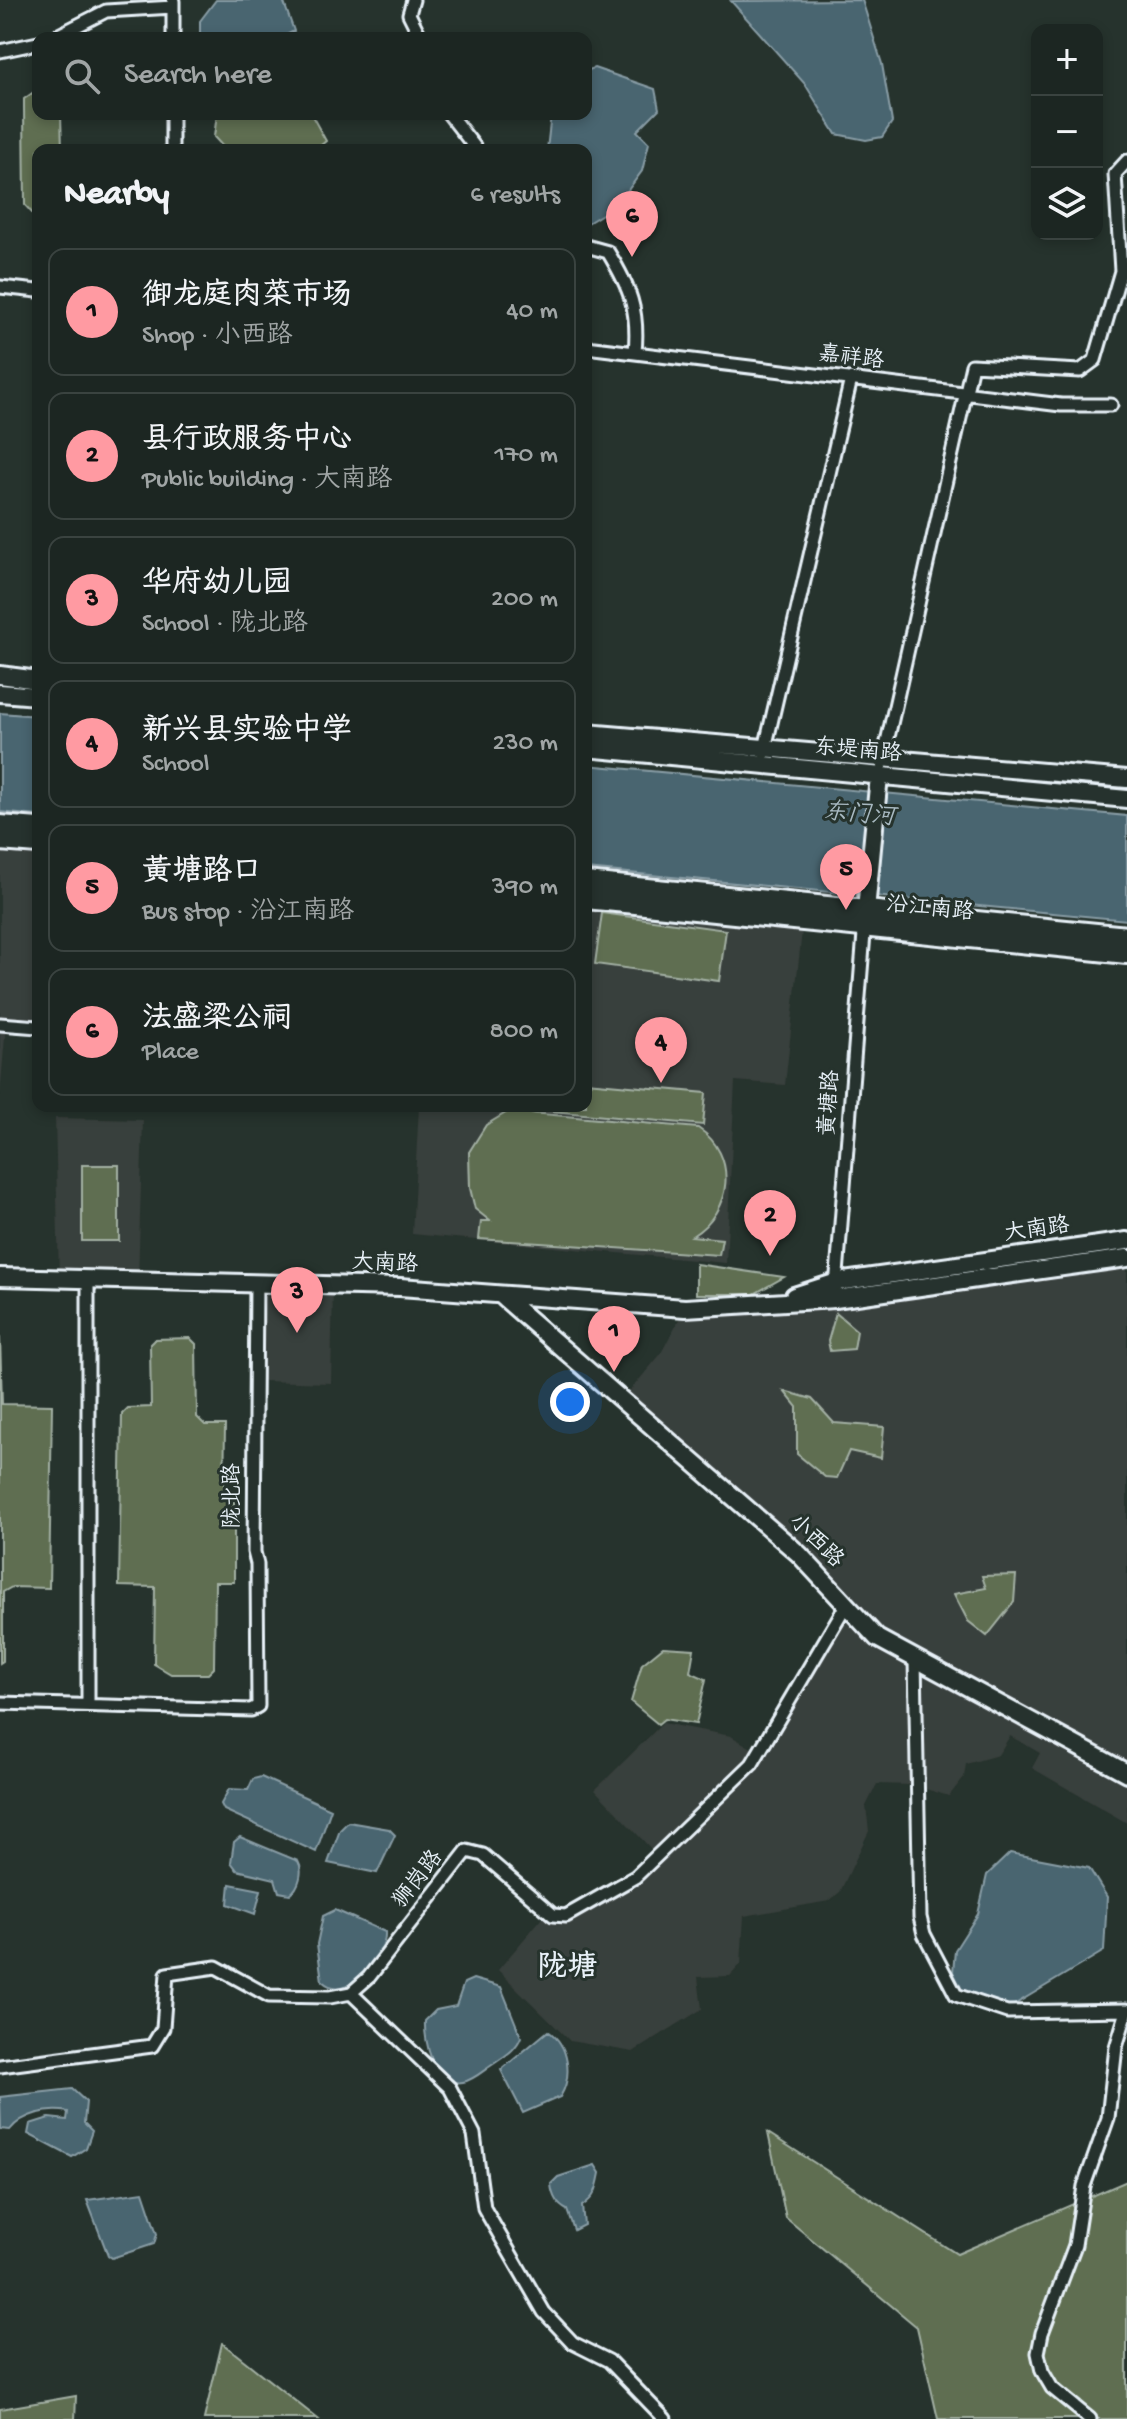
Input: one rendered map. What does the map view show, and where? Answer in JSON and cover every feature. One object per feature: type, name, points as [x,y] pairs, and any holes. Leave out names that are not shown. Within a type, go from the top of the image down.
[{"type":"main road","points":[[0,825],[32,828]]},
{"type":"main road","points":[[0,841],[32,844]]},
{"type":"main road","name":"沿江南路","points":[[592,883],[1127,954]]},
{"type":"main road","name":"沿江南路","points":[[592,899],[1127,936]]},
{"type":"street","points":[[413,0],[409,14],[418,32]]},
{"type":"street","points":[[65,32],[106,11],[173,4],[173,32]]},
{"type":"street","points":[[0,51],[32,44]]},
{"type":"street","points":[[172,120],[172,144]]},
{"type":"street","points":[[454,120],[472,144]]},
{"type":"street","points":[[866,919],[881,768],[972,365],[1080,371],[1095,360],[1121,271],[1115,174],[1127,161]]},
{"type":"street","points":[[592,248],[608,252],[622,275],[638,320],[635,352]]},
{"type":"street","points":[[0,287],[32,290]]},
{"type":"street","name":"嘉祥路","points":[[592,348],[1061,405],[1111,405]]},
{"type":"street","points":[[763,757],[851,379]]},
{"type":"street","points":[[0,675],[32,679]]},
{"type":"street","points":[[0,693],[32,696]]},
{"type":"street","name":"东堤南路","points":[[592,734],[1127,799]]},
{"type":"street","name":"东堤南路","points":[[592,748],[763,757]]},
{"type":"street","name":"东堤南路","points":[[881,768],[1127,779]]},
{"type":"street","name":"黄塘路","points":[[835,1299],[866,919]]},
{"type":"street","points":[[0,1024],[32,1027]]},
{"type":"street","name":"大南路","points":[[766,1306],[837,1282],[1127,1241]]},
{"type":"street","name":"大南路","points":[[0,1277],[400,1287],[685,1308],[766,1306],[835,1299],[1127,1258]]},
{"type":"street","points":[[0,1703],[88,1704],[88,1279]]},
{"type":"street","name":"陇北路","points":[[88,1704],[255,1709],[258,1706],[257,1564],[254,1552],[256,1282]]},
{"type":"street","name":"小西路","points":[[502,1296],[799,1554],[877,1638],[1127,1773]]},
{"type":"street","name":"狮岗路","points":[[351,1993],[369,1977],[467,1851],[483,1855],[541,1909],[553,1915],[566,1916],[635,1877],[752,1764],[846,1605]]},
{"type":"street","points":[[915,1660],[920,1917],[924,1934],[956,1995],[1007,2012],[1127,2011],[1116,2047],[1108,2118],[1084,2186],[1075,2245],[1042,2333],[1038,2353],[1042,2371],[1052,2388],[1090,2419]]},
{"type":"street","points":[[0,2066],[152,2046],[163,2028],[167,1974],[216,1967],[269,1996],[351,1993],[450,2088],[474,2134],[484,2208],[544,2312],[573,2343],[609,2361],[665,2419]]},
{"type":"shaded area","points":[[0,841],[32,844],[32,1027],[6,1025],[0,1095]]},
{"type":"shaded area","points":[[592,900],[803,922],[785,1085],[735,1081],[726,1263],[412,1234],[419,1112],[592,1112]]},
{"type":"shaded area","points":[[55,1118],[143,1120],[138,1280],[59,1278]]},
{"type":"shaded area","points":[[1127,1258],[1127,1823],[1032,1768],[1040,1753],[1010,1736],[998,1755],[966,1764],[964,1777],[949,1796],[912,1785],[877,1784],[866,1806],[869,1831],[840,1892],[829,1901],[744,1916],[741,1964],[730,1976],[698,1977],[702,2009],[633,2052],[570,2041],[498,1970],[547,1912],[566,1916],[635,1877],[657,1855],[595,1790],[663,1723],[731,1736],[758,1752],[846,1605],[622,1400],[660,1355],[685,1308]]},
{"type":"shaded area","points":[[262,1282],[333,1284],[331,1383],[263,1381]]},
{"type":"green space","points":[[32,93],[32,120],[61,120],[62,144],[32,144],[32,213],[25,205],[24,99]]},
{"type":"green space","points":[[216,120],[314,120],[326,141],[322,144],[220,144],[214,137]]},
{"type":"green space","points":[[602,913],[726,930],[719,981],[595,964]]},
{"type":"green space","points":[[592,1083],[706,1093],[703,1125],[562,1112],[592,1112]]},
{"type":"green space","points":[[507,1112],[520,1112],[698,1128],[711,1139],[720,1153],[725,1168],[725,1183],[716,1213],[692,1236],[722,1239],[719,1255],[479,1239],[481,1221],[490,1221],[475,1209],[470,1188],[469,1152],[486,1125]]},
{"type":"green space","points":[[82,1165],[119,1165],[119,1241],[82,1241]]},
{"type":"green space","points":[[696,1264],[784,1277],[754,1294],[696,1294]]},
{"type":"green space","points":[[836,1313],[857,1331],[854,1349],[830,1351],[828,1341]]},
{"type":"green space","points":[[0,1337],[2,1404],[52,1405],[49,1588],[12,1587],[3,1592],[3,1661],[0,1663]]},
{"type":"green space","points":[[190,1338],[196,1344],[197,1417],[205,1425],[225,1425],[224,1493],[234,1494],[234,1582],[215,1582],[214,1668],[208,1674],[171,1674],[154,1664],[155,1587],[119,1586],[122,1414],[128,1408],[151,1407],[150,1344],[155,1339]]},
{"type":"green space","points":[[784,1391],[812,1399],[834,1423],[884,1427],[881,1458],[849,1451],[837,1478],[825,1477],[797,1454],[797,1407]]},
{"type":"green space","points":[[1016,1575],[1014,1602],[987,1636],[968,1621],[954,1594],[986,1588],[982,1576]]},
{"type":"green space","points":[[663,1647],[694,1649],[690,1672],[706,1679],[696,1724],[664,1719],[658,1724],[631,1702],[642,1664]]},
{"type":"green space","points":[[768,2133],[957,2254],[1127,2181],[1127,2419],[938,2419],[917,2327],[786,2218]]},
{"type":"green space","points":[[222,2343],[318,2419],[204,2419]]},
{"type":"green space","points":[[76,2396],[75,2419],[0,2419],[0,2409]]},
{"type":"water","points":[[216,0],[283,0],[294,31],[200,32],[200,21]]},
{"type":"water","points":[[862,0],[882,64],[892,122],[882,137],[866,140],[836,134],[805,84],[731,1]]},
{"type":"water","points":[[592,69],[655,89],[659,109],[637,131],[649,143],[642,171],[617,205],[592,220],[592,144],[548,144],[550,120],[592,120]]},
{"type":"water","points":[[0,713],[32,716],[32,815],[0,812]]},
{"type":"water","name":"东门河","points":[[592,766],[1127,816],[1127,920],[592,870]]},
{"type":"water","points":[[261,1777],[331,1809],[316,1852],[224,1810],[221,1804],[229,1789],[248,1790],[253,1779]]},
{"type":"water","points":[[348,1822],[389,1829],[395,1835],[377,1873],[328,1863],[340,1830]]},
{"type":"water","points":[[240,1837],[298,1861],[298,1884],[290,1894],[279,1892],[275,1879],[237,1870],[231,1862],[234,1842]]},
{"type":"water","points":[[1010,1853],[1089,1868],[1107,1897],[1104,1951],[1012,2006],[966,1998],[953,1972],[955,1950],[978,1914],[987,1875]]},
{"type":"water","points":[[230,1884],[261,1890],[255,1914],[228,1904]]},
{"type":"water","points":[[335,1910],[385,1932],[380,1953],[373,1964],[354,1982],[343,1987],[332,1987],[322,1981],[317,1944],[323,1916]]},
{"type":"water","points":[[473,1979],[501,1987],[521,2037],[510,2052],[475,2077],[453,2082],[444,2077],[432,2061],[425,2021],[436,2010],[456,2006],[464,1983]]},
{"type":"water","points":[[548,2031],[561,2044],[567,2061],[567,2080],[560,2097],[523,2113],[501,2070]]},
{"type":"water","points":[[72,2089],[86,2102],[84,2123],[92,2131],[86,2148],[72,2157],[28,2134],[30,2124],[49,2118],[67,2120],[68,2112],[36,2114],[21,2120],[10,2130],[1,2129],[0,2097]]},
{"type":"water","points":[[595,2165],[600,2173],[597,2188],[582,2206],[584,2225],[574,2230],[567,2210],[560,2206],[554,2196],[551,2184],[558,2177]]},
{"type":"water","points":[[143,2192],[157,2234],[154,2244],[112,2258],[108,2255],[87,2200]]},
{"type":"place","name":"法盛梁公祠","points":[[632,257]]},
{"type":"place","name":"黄塘路口","points":[[846,910]]},
{"type":"place","name":"新兴县实验中学","points":[[661,1083]]},
{"type":"place","name":"县行政服务中心","points":[[770,1256]]},
{"type":"place","name":"华府幼儿园","points":[[297,1333]]},
{"type":"place","name":"御龙庭肉菜市场","points":[[614,1372]]},
{"type":"district","name":"陇塘","points":[[567,1969]]}]
